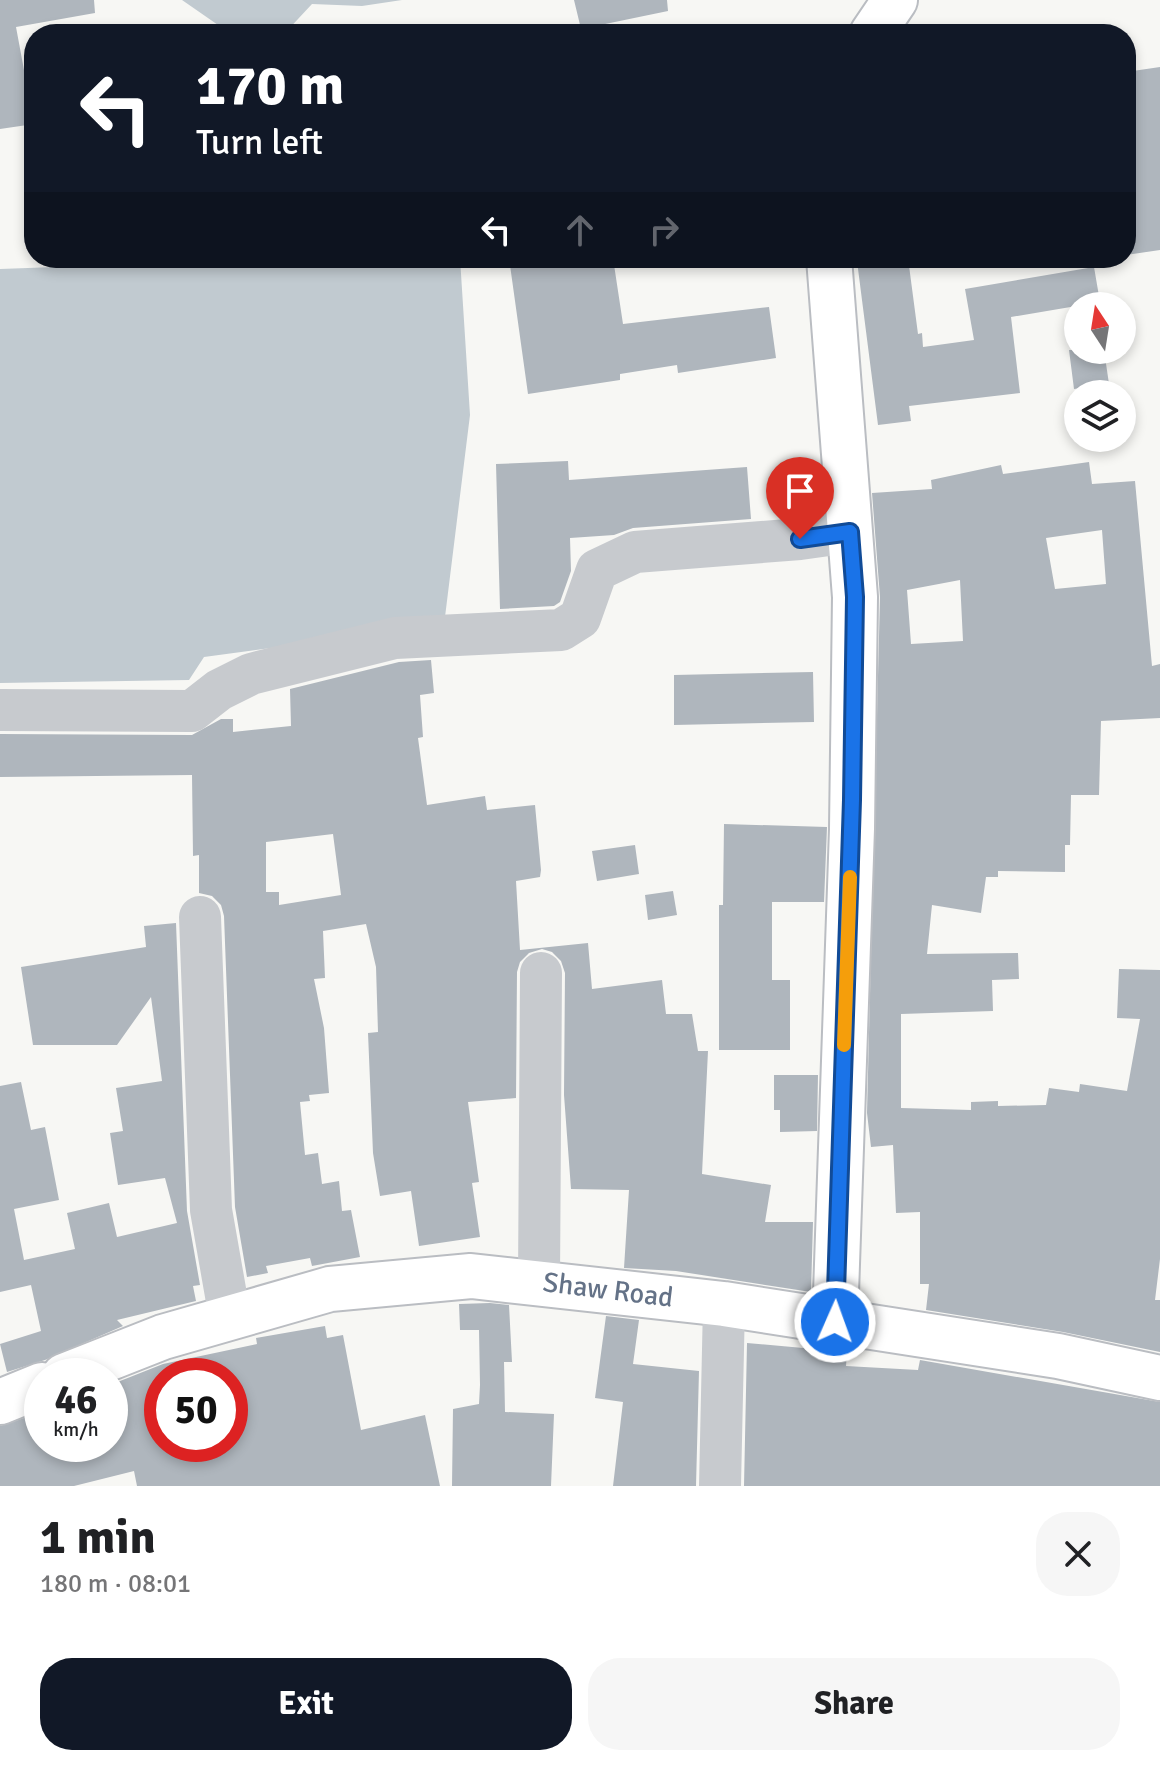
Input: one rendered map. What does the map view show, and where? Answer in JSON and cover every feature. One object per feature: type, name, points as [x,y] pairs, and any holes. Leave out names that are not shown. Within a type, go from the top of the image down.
[{"type":"main road","points":[[879,24],[895,0]]},
{"type":"main road","points":[[830,268],[855,597],[852,813],[835,1322]]},
{"type":"main road","name":"Shaw Road","points":[[110,1358],[163,1337],[330,1289],[471,1276],[539,1281],[724,1304],[1058,1356],[1160,1378]]},
{"type":"main road","points":[[0,1402],[24,1392]]},
{"type":"street","points":[[0,710],[192,711],[219,690],[251,674],[395,638],[561,630],[580,618],[597,570],[635,552],[850,532]]},
{"type":"street","points":[[200,917],[211,1210],[230,1318]]},
{"type":"street","points":[[539,1281],[541,973]]},
{"type":"street","points":[[720,1486],[724,1304]]},
{"type":"shaded area","points":[[182,0],[402,0],[362,6],[312,4],[293,24],[217,24]]},
{"type":"shaded area","points":[[461,268],[470,415],[444,625],[204,657],[189,680],[0,683],[0,269]]},
{"type":"building","points":[[0,0],[94,0],[95,13],[16,27],[24,70],[24,125],[0,129]]},
{"type":"building","points":[[574,0],[667,0],[668,11],[605,24],[580,24]]},
{"type":"building","points":[[1160,67],[1160,250],[1136,254],[1136,71]]},
{"type":"building","points":[[510,268],[615,268],[623,324],[769,307],[776,358],[678,373],[677,365],[620,374],[620,380],[528,394]]},
{"type":"building","points":[[858,268],[909,268],[918,334],[922,333],[923,347],[974,340],[965,289],[1094,268],[1098,292],[1064,292],[1064,308],[1011,317],[1020,393],[909,406],[911,421],[878,425]]},
{"type":"building","points":[[1071,364],[1106,364],[1108,380],[1073,380]]},
{"type":"building","points":[[568,461],[569,480],[747,467],[751,519],[633,528],[614,535],[570,538],[571,571],[560,602],[554,606],[500,609],[496,464]]},
{"type":"building","points":[[1089,462],[1092,484],[1135,481],[1152,666],[1160,664],[1160,718],[1101,721],[1099,795],[1071,795],[1070,845],[1065,845],[1065,872],[998,871],[998,877],[986,877],[981,913],[932,905],[927,954],[1018,953],[1019,979],[992,980],[993,1011],[901,1014],[901,1108],[971,1110],[971,1102],[998,1101],[998,1106],[1046,1105],[1049,1088],[1079,1092],[1080,1084],[1127,1091],[1140,1019],[1117,1018],[1119,969],[1160,970],[1160,1259],[1155,1300],[1160,1300],[1160,1352],[1063,1332],[926,1310],[929,1284],[920,1284],[920,1212],[896,1213],[893,1145],[871,1147],[867,1113],[880,597],[872,493],[932,489],[931,480],[1001,465],[1003,474]],"holes":[[[1102,530],[1106,584],[1055,589],[1046,538]],[[960,580],[963,641],[911,644],[907,590]]]},
{"type":"building","points":[[431,660],[434,693],[420,695],[423,737],[418,738],[427,805],[485,796],[487,810],[535,805],[541,870],[540,877],[516,881],[520,950],[588,943],[592,989],[662,980],[666,1014],[692,1014],[698,1051],[708,1051],[702,1174],[771,1185],[765,1222],[813,1222],[811,1292],[676,1271],[624,1268],[629,1190],[571,1189],[564,1095],[565,973],[561,961],[552,952],[542,949],[529,953],[520,962],[517,972],[516,1098],[468,1102],[479,1182],[472,1183],[480,1237],[419,1246],[411,1191],[380,1196],[373,1153],[368,1033],[378,1032],[376,967],[366,924],[323,931],[325,978],[314,979],[324,1028],[329,1093],[309,1095],[310,1101],[300,1102],[305,1155],[318,1153],[322,1184],[339,1181],[342,1211],[351,1210],[360,1257],[312,1266],[310,1258],[266,1266],[268,1273],[247,1277],[235,1207],[224,916],[221,905],[212,896],[199,893],[199,855],[193,856],[192,775],[0,777],[0,734],[192,735],[221,719],[233,719],[233,732],[291,726],[290,689],[399,662]],"holes":[[[333,834],[341,895],[279,905],[279,892],[266,892],[266,842]]]},
{"type":"building","points":[[813,672],[814,722],[674,725],[674,675]]},
{"type":"building","points":[[724,824],[827,827],[824,902],[772,902],[772,980],[790,980],[790,1050],[719,1050],[719,905],[723,905]]},
{"type":"building","points":[[635,845],[639,874],[597,881],[592,851]]},
{"type":"building","points":[[673,891],[677,915],[648,920],[645,895]]},
{"type":"building","points":[[176,923],[187,1211],[200,1285],[193,1286],[196,1301],[117,1320],[123,1326],[50,1358],[24,1358],[24,1367],[7,1372],[0,1344],[41,1331],[31,1285],[0,1292],[0,1086],[21,1082],[31,1130],[45,1127],[59,1200],[14,1209],[24,1260],[75,1249],[67,1213],[109,1203],[117,1237],[177,1223],[165,1178],[118,1185],[110,1133],[123,1131],[116,1088],[162,1081],[151,997],[117,1045],[33,1045],[21,967],[146,947],[144,926]]},
{"type":"building","points":[[774,1075],[818,1075],[817,1131],[780,1132],[780,1110],[774,1110]]},
{"type":"building","points":[[459,1304],[509,1305],[512,1362],[504,1362],[505,1412],[554,1414],[551,1486],[452,1486],[453,1409],[479,1404],[480,1385],[479,1330],[460,1330]]},
{"type":"building","points":[[606,1316],[639,1320],[633,1364],[699,1371],[696,1486],[613,1486],[623,1402],[595,1398]]},
{"type":"building","points":[[325,1326],[327,1338],[343,1335],[361,1430],[425,1415],[440,1486],[137,1486],[134,1471],[74,1486],[0,1486],[0,1426],[24,1418],[24,1462],[128,1462],[128,1378],[144,1372],[144,1462],[248,1462],[248,1358],[191,1358],[257,1344],[256,1338]]},
{"type":"building","points":[[747,1343],[847,1352],[846,1366],[918,1370],[920,1360],[1160,1402],[1160,1486],[744,1486]]},
{"type":"slow traffic","points":[[844,1045],[850,877]]},
{"type":"route","points":[[800,539],[850,532],[855,597],[852,829],[835,1322]]}]
